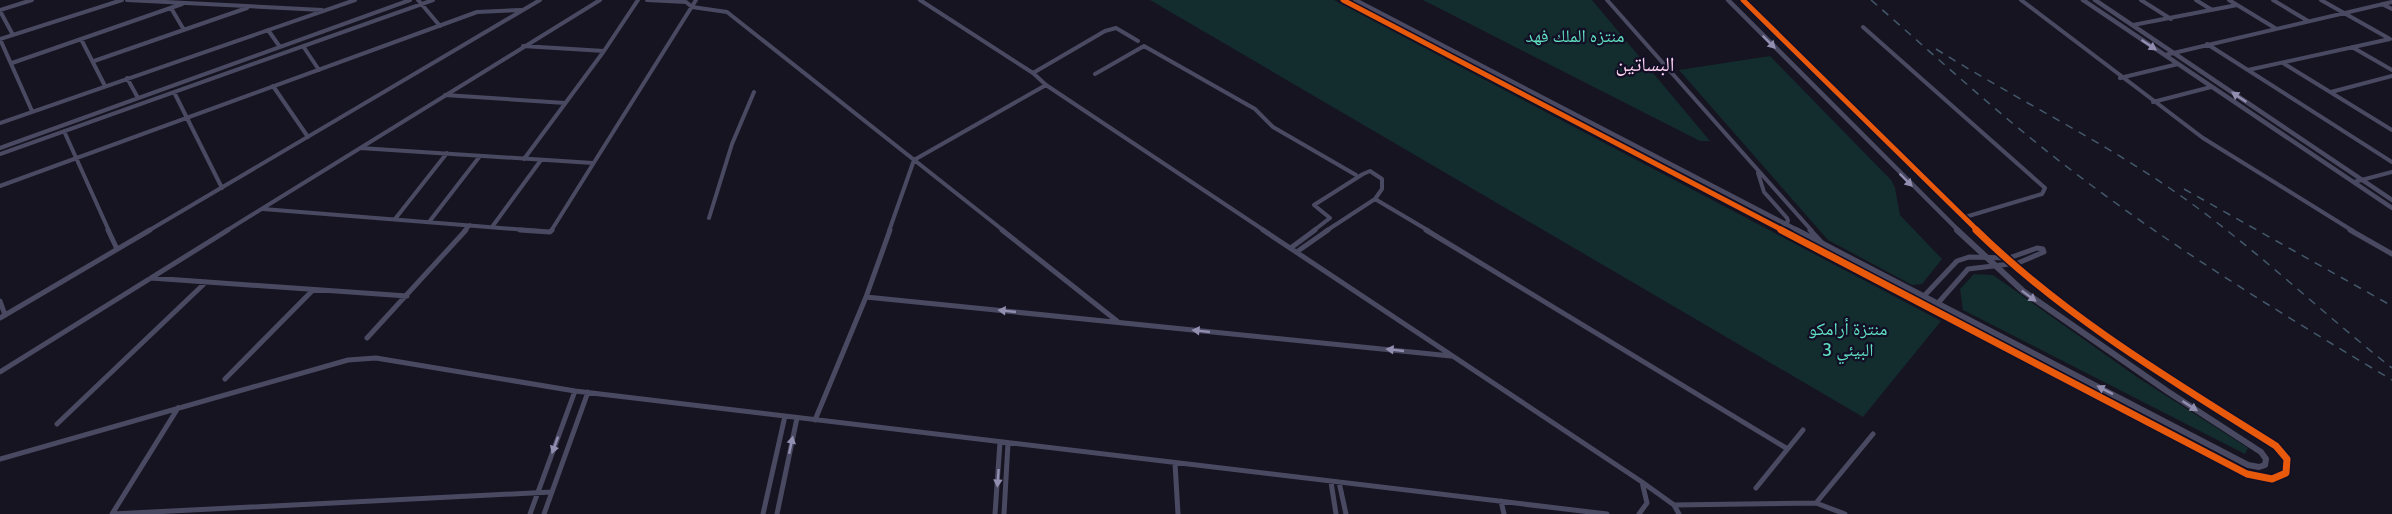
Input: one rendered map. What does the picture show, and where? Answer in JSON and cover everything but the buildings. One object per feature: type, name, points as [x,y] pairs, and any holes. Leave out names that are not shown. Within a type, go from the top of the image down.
[{"type":"street","points":[[13,35],[0,10],[32,0]]},
{"type":"street","points":[[32,111],[0,39],[122,0]]},
{"type":"street","points":[[127,0],[324,10]]},
{"type":"street","points":[[94,61],[254,7],[264,0]]},
{"type":"street","points":[[0,123],[355,0]]},
{"type":"street","points":[[0,148],[410,0]]},
{"type":"street","points":[[0,154],[420,2],[433,0]]},
{"type":"street","points":[[0,301],[2,317],[540,0]]},
{"type":"street","points":[[0,372],[600,0]]},
{"type":"street","points":[[524,159],[604,51],[638,0]]},
{"type":"street","points":[[647,0],[686,2],[692,7],[727,12],[1118,322]]},
{"type":"street","points":[[262,209],[550,232],[696,0]]},
{"type":"street","points":[[920,0],[1033,73],[1046,85],[1642,482],[1674,505],[1679,514]]},
{"type":"street","points":[[1343,0],[1381,17],[1574,117],[1712,190],[1818,250],[2247,474],[2268,479],[2282,477],[2286,473],[2287,459],[2276,446],[2110,338],[2037,286],[2011,264],[1743,0]]},
{"type":"street","points":[[1355,0],[1381,17]]},
{"type":"street","points":[[1607,0],[1823,244],[1824,249],[1818,250]]},
{"type":"street","points":[[1712,190],[1786,225],[2248,465],[2259,467],[2265,465],[2266,459],[2261,452],[2054,314],[1993,265],[1728,0]]},
{"type":"street","points":[[2021,0],[2120,78],[2222,150],[2392,254]]},
{"type":"street","points":[[2083,0],[2392,208]]},
{"type":"street","points":[[2095,0],[2392,200]]},
{"type":"street","points":[[2141,0],[2171,19]]},
{"type":"street","points":[[2196,0],[2213,10]]},
{"type":"street","points":[[2229,0],[2276,28]]},
{"type":"street","points":[[2273,0],[2308,21]]},
{"type":"street","points":[[2321,0],[2391,40]]},
{"type":"street","points":[[420,2],[440,26]]},
{"type":"street","points":[[2165,55],[2392,2]]},
{"type":"street","points":[[12,63],[186,3]]},
{"type":"street","points":[[2382,4],[2392,9]]},
{"type":"street","points":[[2133,25],[2237,5]]},
{"type":"street","points":[[171,8],[184,30]]},
{"type":"street","points":[[0,186],[477,12],[524,9]]},
{"type":"street","points":[[1863,27],[2045,188],[2042,194],[1962,218]]},
{"type":"street","points":[[1033,73],[1116,28],[1138,41]]},
{"type":"street","points":[[268,30],[280,47]]},
{"type":"street","points":[[81,39],[105,86]]},
{"type":"street","points":[[2248,70],[2391,40]]},
{"type":"street","points":[[2207,44],[2392,162]]},
{"type":"street","points":[[303,46],[319,70]]},
{"type":"street","points":[[523,46],[604,51]]},
{"type":"street","points":[[1095,74],[1144,46],[1255,109],[1273,127],[1356,175]]},
{"type":"street","points":[[2352,47],[2392,70]]},
{"type":"street","points":[[2283,63],[2391,129]]},
{"type":"street","points":[[2120,78],[2178,64]]},
{"type":"street","points":[[2331,92],[2392,76]]},
{"type":"street","points":[[127,78],[138,98]]},
{"type":"street","points":[[814,420],[866,297],[914,160],[1046,85]]},
{"type":"street","points":[[273,87],[308,137]]},
{"type":"street","points":[[2153,102],[2211,87]]},
{"type":"street","points":[[174,92],[222,188]]},
{"type":"street","points":[[708,218],[732,144],[754,92]]},
{"type":"street","points":[[444,95],[565,103]]},
{"type":"street","points":[[64,131],[117,249]]},
{"type":"street","points":[[360,147],[593,164]]},
{"type":"street","points":[[395,219],[447,153]]},
{"type":"street","points":[[429,222],[480,156]]},
{"type":"street","points":[[492,227],[541,160]]},
{"type":"street","points":[[1757,170],[1764,192],[1787,218],[1783,229],[1787,233]]},
{"type":"street","points":[[1292,247],[1330,218],[1314,205],[1356,175],[1370,171],[1382,179],[1382,189],[1375,199],[1298,251]]},
{"type":"street","points":[[2354,182],[2392,172]]},
{"type":"street","points":[[1375,199],[1786,448]]},
{"type":"street","points":[[367,338],[470,225]]},
{"type":"street","points":[[1924,296],[1953,263],[1969,258],[2005,258],[2037,248],[2044,250],[2043,253],[2011,264],[1968,269],[1938,303],[1926,306]]},
{"type":"street","points":[[151,278],[407,296]]},
{"type":"street","points":[[57,424],[206,282]]},
{"type":"street","points":[[225,379],[313,290]]},
{"type":"street","points":[[1924,296],[1926,306]]},
{"type":"street","points":[[866,297],[1454,356]]},
{"type":"street","points":[[0,459],[348,360],[376,358],[575,391],[1607,514]]},
{"type":"street","points":[[530,514],[575,391]]},
{"type":"street","points":[[544,514],[588,392]]},
{"type":"street","points":[[112,514],[178,408]]},
{"type":"street","points":[[763,514],[785,416]]},
{"type":"street","points":[[777,514],[797,418]]},
{"type":"street","points":[[1756,488],[1786,448],[1803,430]]},
{"type":"street","points":[[1816,503],[1873,434]]},
{"type":"street","points":[[995,514],[1000,442]]},
{"type":"street","points":[[1004,514],[1008,443]]},
{"type":"street","points":[[2261,452],[2276,446]]},
{"type":"street","points":[[1175,463],[1178,514]]},
{"type":"street","points":[[2247,474],[2248,465]]},
{"type":"street","points":[[772,472],[785,472]]},
{"type":"street","points":[[1331,482],[1336,514]]},
{"type":"street","points":[[1339,482],[1346,514]]},
{"type":"street","points":[[1639,514],[1647,503],[1642,482]]},
{"type":"street","points":[[112,514],[552,492]]},
{"type":"street","points":[[1500,501],[1504,514]]},
{"type":"street","points":[[1674,505],[1816,503],[1845,514]]},
{"type":"street","points":[[1674,505],[1674,514]]},
{"type":"green space","name":"منتزة أرامكو البيئي 3","points":[[1150,0],[1334,0],[1941,321],[1863,417]]},
{"type":"green space","name":"منتزه الملك فهد","points":[[1423,0],[1592,0],[1710,141],[1700,141]]},
{"type":"green space","points":[[1770,56],[1891,180],[1895,188],[1900,215],[1942,259],[1922,284],[1912,285],[1828,240],[1679,70]]},
{"type":"green space","points":[[1974,274],[1993,275],[2137,377],[2248,448],[2245,454],[1963,310],[1960,289]]},
{"type":"railway","points":[[1871,0],[1975,92],[2120,206],[2235,284],[2392,380]]},
{"type":"railway","points":[[1936,49],[2091,139],[2181,196],[2262,259],[2392,368]]},
{"type":"railway","points":[[2184,189],[2392,306]]},
{"type":"cycle path","points":[[1343,0],[2247,474],[2262,479],[2272,479],[2286,473],[2287,459],[2276,446],[2107,337],[2011,264],[1743,0]]},
{"type":"district","name":"البساتين","points":[[1645,64]]}]
